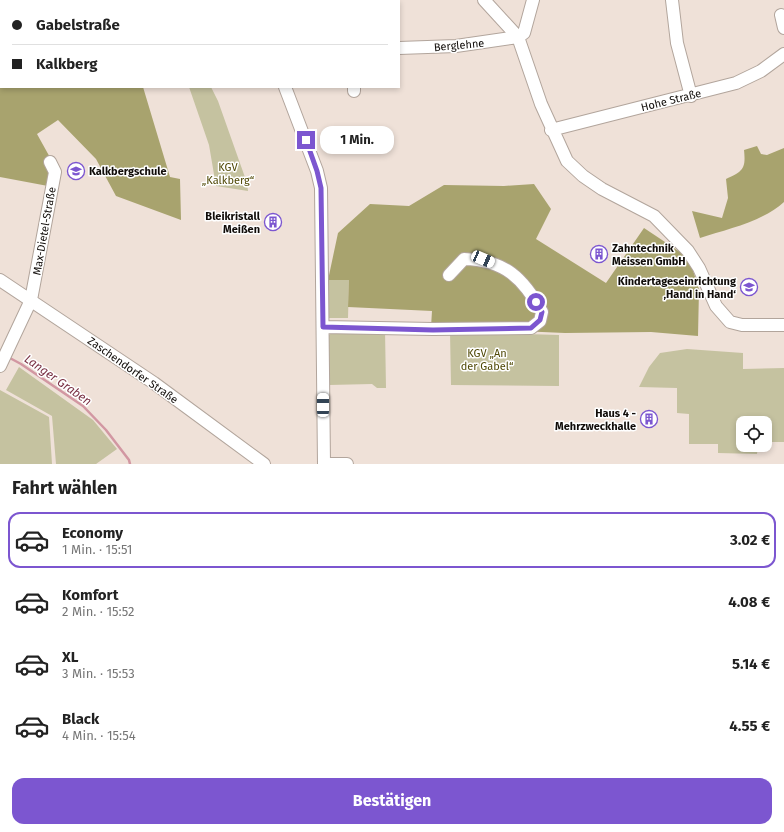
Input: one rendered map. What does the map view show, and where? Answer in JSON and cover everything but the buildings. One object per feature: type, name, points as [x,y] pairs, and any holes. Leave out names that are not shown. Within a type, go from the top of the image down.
[{"type":"street","points":[[484,0],[518,37],[523,56],[551,130],[567,161],[583,176],[602,189],[654,216],[688,251],[699,268],[716,306],[730,322],[742,325],[784,325]]},
{"type":"street","points":[[518,37],[524,33],[533,0]]},
{"type":"street","points":[[672,0],[677,43],[691,96]]},
{"type":"street","points":[[781,15],[784,28]]},
{"type":"street","points":[[507,25],[527,20]]},
{"type":"street","name":"Berglehne","points":[[400,48],[456,46],[518,37]]},
{"type":"street","name":"Hohe Straße","points":[[551,130],[691,96],[736,83],[752,76],[784,54]]},
{"type":"street","points":[[285,88],[317,171],[321,188],[324,464],[347,464]]},
{"type":"street","name":"Max-Dietel-Straße","points":[[0,366],[31,300],[55,172],[50,162]]},
{"type":"street","points":[[323,327],[433,330],[531,328],[540,320],[542,312],[530,292],[511,272],[483,259],[464,259],[449,275]]},
{"type":"street","name":"Zaschendorfer Straße","points":[[0,280],[154,383],[264,464]]},
{"type":"green space","name":"KGV „Kalkberg“","points":[[189,88],[212,88],[218,101],[247,183],[248,191],[216,186],[209,145]]},
{"type":"green space","points":[[328,280],[349,280],[348,318],[329,318]]},
{"type":"green space","points":[[335,330],[385,330],[386,388],[377,388],[372,384],[329,385],[328,336]]},
{"type":"green space","name":"KGV „An der Gabel“","points":[[450,332],[559,335],[559,386],[451,385]]},
{"type":"green space","points":[[687,349],[743,353],[743,369],[784,368],[784,442],[772,442],[772,416],[736,416],[736,452],[757,452],[757,454],[718,453],[718,444],[689,444],[689,414],[677,413],[677,388],[639,387],[649,367],[660,353]]},
{"type":"green space","points":[[19,367],[93,420],[117,449],[96,464],[56,464],[52,416],[6,390]]},
{"type":"green space","points":[[0,390],[49,417],[52,464],[0,464]]},
{"type":"shaded area","points":[[0,88],[143,88],[170,177],[180,179],[181,220],[116,196],[96,159],[58,120],[37,134],[52,161],[48,186],[0,177]]},
{"type":"shaded area","points":[[757,146],[761,154],[767,155],[784,148],[784,202],[766,215],[755,220],[700,238],[692,211],[722,218],[728,198],[726,179],[742,169],[744,165],[744,150]]},
{"type":"shaded area","points":[[534,184],[551,209],[536,239],[606,283],[644,228],[689,258],[699,289],[698,336],[651,332],[565,333],[431,327],[432,311],[348,307],[349,280],[328,280],[338,233],[370,204],[409,206],[444,185],[504,186]]},
{"type":"waterway","name":"Langer Graben","points":[[8,357],[21,364],[83,406],[106,430],[129,460],[130,464]]},
{"type":"place","name":"Kalkbergschule","points":[[76,171]]},
{"type":"place","name":"Bleikristall Meißen","points":[[273,222]]},
{"type":"place","name":"Zahntechnik Meissen GmbH","points":[[599,254]]},
{"type":"place","name":"Kindertageseinrichtung ‚Hand in Hand‘","points":[[749,287]]},
{"type":"place","name":"Haus 4 - Mehrzweckhalle","points":[[649,419]]},
{"type":"route","points":[[306,140],[317,171],[321,188],[323,327],[433,330],[531,328],[540,320],[542,312],[536,302]]}]
